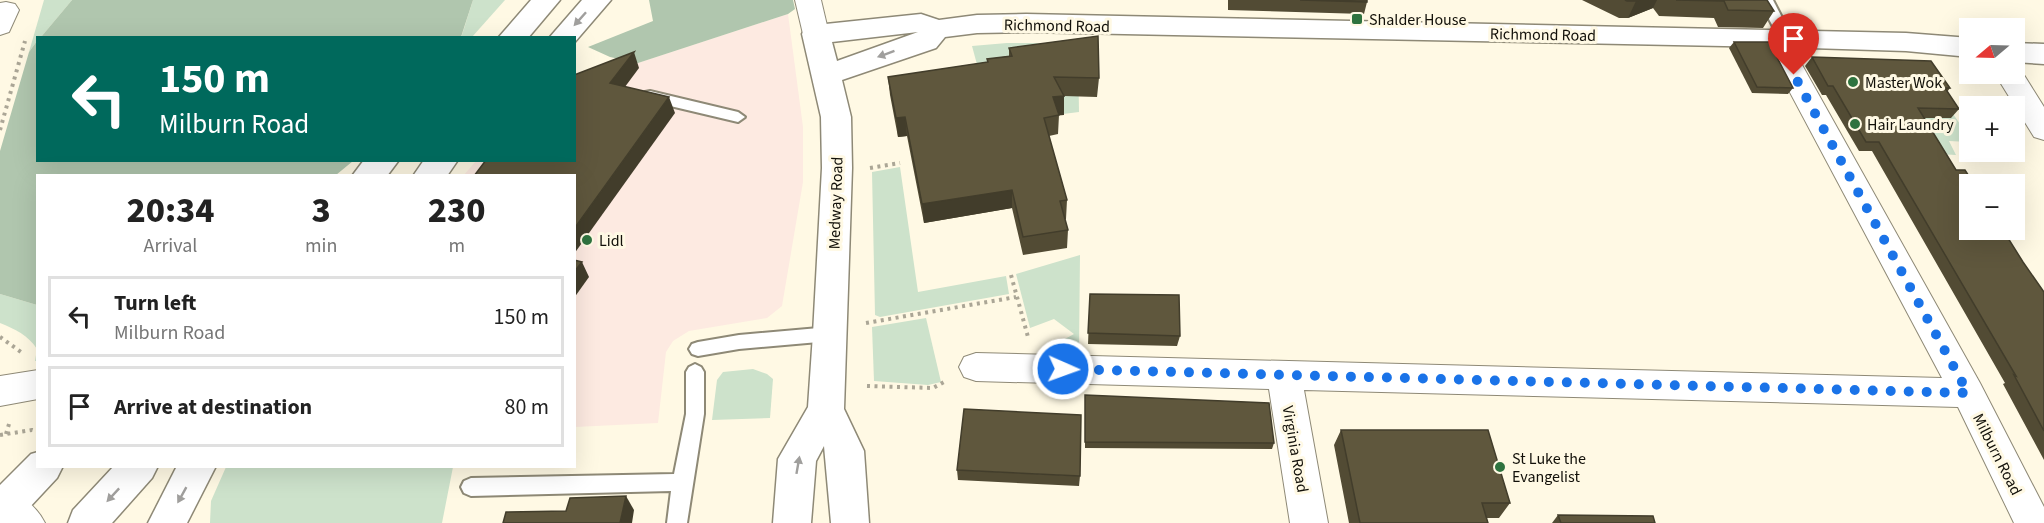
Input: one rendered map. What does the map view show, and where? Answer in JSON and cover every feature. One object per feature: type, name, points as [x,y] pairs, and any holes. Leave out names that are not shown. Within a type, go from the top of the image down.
[{"type":"street","points":[[514,36],[546,0]]},
{"type":"street","points":[[565,36],[597,0]]},
{"type":"street","name":"Medway Road","points":[[792,523],[798,459],[826,409],[837,168],[836,117],[808,0]]},
{"type":"street","name":"Richmond Road","points":[[816,34],[921,23],[936,29],[976,24],[1026,23],[1780,38],[1906,42],[1959,47]]},
{"type":"street","name":"Richmond Road","points":[[826,75],[926,41],[936,29]]},
{"type":"street","name":"Milburn Road","points":[[1780,38],[1968,393],[2033,523]]},
{"type":"street","points":[[2025,53],[2044,54]]},
{"type":"street","points":[[2014,84],[2044,130]]},
{"type":"street","points":[[369,174],[382,162]]},
{"type":"street","points":[[430,174],[441,162]]},
{"type":"street","points":[[976,366],[1968,393]]},
{"type":"street","points":[[0,391],[32,370]]},
{"type":"street","name":"Virginia Road","points":[[1284,375],[1309,523]]},
{"type":"street","name":"Medway Road","points":[[826,409],[845,452],[850,523]]},
{"type":"street","points":[[8,511],[42,468]]},
{"type":"street","points":[[87,523],[137,468]]},
{"type":"street","points":[[167,523],[196,468]]},
{"type":"lane","points":[[1766,0],[1780,38]]},
{"type":"lane","points":[[637,93],[738,117]]},
{"type":"lane","points":[[698,348],[830,334]]},
{"type":"lane","points":[[677,523],[695,414],[695,372]]},
{"type":"lane","points":[[471,487],[682,482]]},
{"type":"path","points":[[0,130],[26,39]]},
{"type":"path","points":[[866,168],[900,163]]},
{"type":"path","points":[[1011,275],[1027,336],[1036,344],[1063,354],[1063,369]]},
{"type":"path","points":[[866,323],[1016,297]]},
{"type":"path","points":[[0,337],[10,342],[32,370]]},
{"type":"path","points":[[867,386],[933,388],[976,366]]},
{"type":"path","points":[[0,435],[36,431]]},
{"type":"shaded area","points":[[788,14],[803,127],[803,182],[782,306],[767,318],[689,331],[673,341],[666,352],[658,423],[576,427],[576,174],[465,174],[475,162],[576,162],[576,89],[638,63]]},
{"type":"green space","points":[[44,0],[72,0],[42,36],[36,36],[36,42],[29,52]]},
{"type":"green space","points":[[72,0],[473,0],[461,36],[42,36]]},
{"type":"green space","points":[[473,0],[505,0],[473,36],[462,36]]},
{"type":"green space","points":[[649,0],[793,0],[795,9],[788,14],[638,63],[610,57],[588,47],[653,21]]},
{"type":"green space","points":[[36,42],[36,162],[352,162],[337,174],[36,174],[36,305],[0,294],[0,151],[29,52]]},
{"type":"green space","points":[[1056,43],[1078,51],[1079,112],[1063,114],[982,83],[972,46]]},
{"type":"green space","points":[[1942,98],[1959,123],[1959,142],[1949,141],[1956,155],[1884,151],[1915,118],[1950,118]]},
{"type":"green space","points":[[900,167],[918,292],[1006,276],[1009,294],[880,317],[875,315],[872,172]]},
{"type":"green space","points":[[1080,255],[1079,350],[1052,346],[1074,334],[1054,319],[1030,328],[1016,274]]},
{"type":"green space","points":[[0,294],[36,305],[36,348],[21,333],[0,323]]},
{"type":"green space","points":[[926,318],[941,382],[928,385],[874,381],[872,327]]},
{"type":"green space","points":[[753,369],[773,379],[770,418],[712,420],[717,380],[723,372]]},
{"type":"green space","points":[[225,468],[453,468],[442,523],[210,523],[211,501]]},
{"type":"building","points":[[1300,0],[1367,0],[1367,2]]},
{"type":"building","points":[[1676,0],[1767,0],[1774,11],[1728,10],[1724,1]]},
{"type":"building","points":[[1098,36],[1099,78],[1054,77],[1064,96],[1053,97],[1059,115],[1044,118],[1067,200],[1060,201],[1068,230],[1023,237],[1012,190],[922,204],[905,117],[896,118],[888,77],[988,62],[987,59],[1012,56],[1009,48]]},
{"type":"building","points":[[1734,42],[1769,42],[1793,88],[1757,87]]},
{"type":"building","points":[[634,52],[610,83],[669,97],[576,226],[576,174],[476,174],[484,162],[576,162],[576,74]]},
{"type":"building","points":[[1812,57],[1931,61],[1950,88],[1945,88],[1959,109],[1918,108],[1956,170],[1965,170],[1968,174],[1959,174],[1959,240],[2009,240],[2044,292],[2044,431],[2014,375],[2016,376],[1879,142],[1866,142],[1833,86],[1828,86]]},
{"type":"building","points":[[576,260],[582,262],[576,270]]},
{"type":"building","points":[[1090,294],[1179,295],[1180,336],[1088,333]]},
{"type":"building","points":[[1085,395],[1269,403],[1274,443],[1085,442]]},
{"type":"building","points":[[964,409],[1081,415],[1080,476],[957,470]]},
{"type":"building","points":[[1341,430],[1488,430],[1510,503],[1482,503],[1488,523],[1360,523]]},
{"type":"building","points":[[626,496],[620,523],[503,523],[506,512],[566,511],[570,498]]},
{"type":"building","points":[[1558,515],[1653,516],[1655,523],[1561,523]]},
{"type":"place","name":"Shalder House","points":[[1357,19]]},
{"type":"place","name":"Master Wok","points":[[1853,82]]},
{"type":"place","name":"Hair Laundry","points":[[1855,124]]},
{"type":"place","name":"Lidl","points":[[587,240]]},
{"type":"place","name":"St Luke the Evangelist","points":[[1500,467]]},
{"type":"route","points":[[1063,369],[1968,393],[1794,75]]}]
